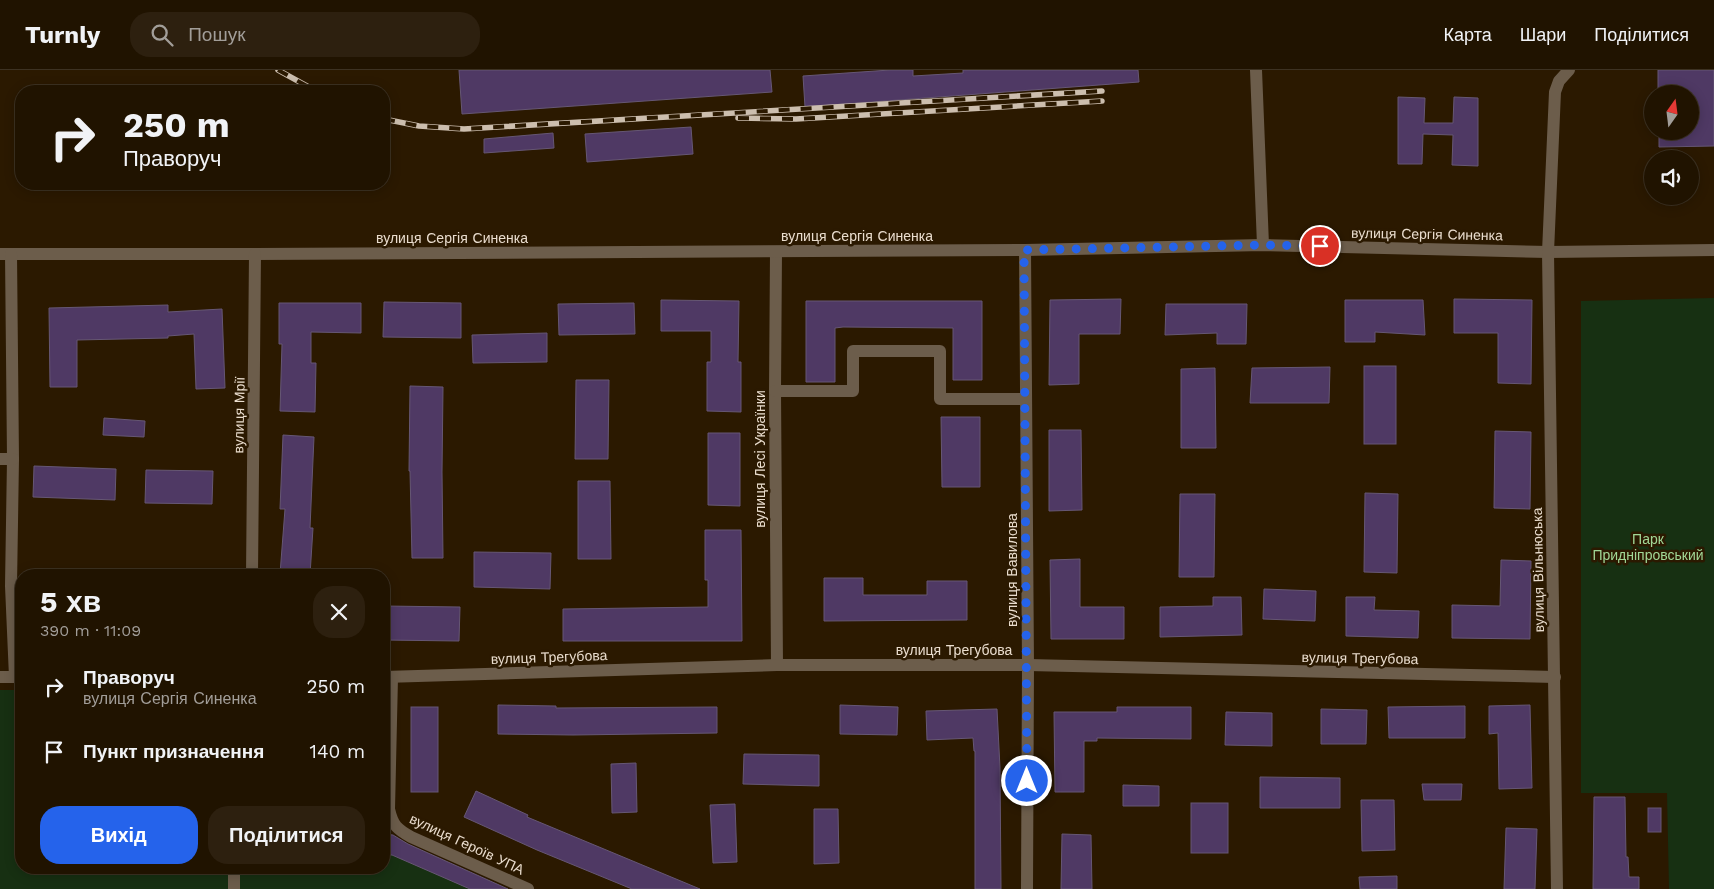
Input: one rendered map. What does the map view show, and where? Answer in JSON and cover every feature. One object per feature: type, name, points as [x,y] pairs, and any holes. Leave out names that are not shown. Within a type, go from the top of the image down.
[{"type":"street","points":[[1256,70],[1263,245]]},
{"type":"street","name":"вулиця Вільнюська","points":[[1557,889],[1548,252],[1555,92],[1559,81],[1569,70]]},
{"type":"street","name":"вулиця Сергія Синенка","points":[[6,254],[776,252],[1024,250],[1263,245],[1548,252],[1714,250]]},
{"type":"street","name":"вулиця Вавилова","points":[[1024,250],[1028,665],[1027,889]]},
{"type":"street","name":"вулиця Лесі Українки","points":[[776,252],[776,665]]},
{"type":"street","points":[[6,254],[6,586],[15,654]]},
{"type":"street","name":"вулиця Мрії","points":[[252,569],[255,254]]},
{"type":"street","points":[[775,391],[853,390],[853,351],[940,351],[940,399],[1026,399]]},
{"type":"street","name":"вулиця Трегубова","points":[[390,677],[776,665],[1028,665],[1555,677]]},
{"type":"street","points":[[0,677],[15,677]]},
{"type":"street","name":"вулиця Героїв УПА","points":[[390,814],[392,822],[399,830],[411,838],[528,889]]},
{"type":"street","points":[[234,874],[234,889]]},
{"type":"green space","name":"Парк Придніпровський","points":[[1714,298],[1714,889],[1669,889],[1667,793],[1581,793],[1581,301]]},
{"type":"green space","points":[[0,690],[15,690],[15,874],[390,874],[390,855],[392,855],[471,889],[0,889]]},
{"type":"building","points":[[459,70],[770,70],[772,92],[462,114]]},
{"type":"building","points":[[913,70],[913,76],[963,73],[963,70],[1138,70],[1139,82],[805,107],[803,76]]},
{"type":"building","points":[[1658,70],[1714,70],[1714,146],[1659,147],[1659,140],[1699,140],[1699,85],[1658,85]]},
{"type":"building","points":[[1398,97],[1425,98],[1424,123],[1453,123],[1454,97],[1478,98],[1478,166],[1452,165],[1453,135],[1423,134],[1422,164],[1398,164]]},
{"type":"building","points":[[691,127],[693,154],[587,162],[585,134]]},
{"type":"building","points":[[553,133],[554,148],[484,153],[484,139]]},
{"type":"building","points":[[1121,299],[1120,334],[1079,334],[1079,384],[1049,385],[1050,300]]},
{"type":"building","points":[[1454,299],[1532,300],[1531,384],[1498,383],[1498,333],[1454,333]]},
{"type":"building","points":[[661,300],[739,301],[738,362],[741,362],[741,412],[707,411],[707,362],[711,362],[711,331],[661,331]]},
{"type":"building","points":[[1345,300],[1423,300],[1425,335],[1375,332],[1375,342],[1345,342]]},
{"type":"building","points":[[806,301],[982,301],[982,380],[953,380],[953,328],[843,327],[835,328],[835,382],[806,382]]},
{"type":"building","points":[[384,302],[461,303],[461,338],[383,337]]},
{"type":"building","points":[[279,303],[361,303],[361,333],[311,332],[311,363],[316,363],[315,412],[280,411],[282,344],[279,344]]},
{"type":"building","points":[[634,303],[635,334],[559,335],[558,304]]},
{"type":"building","points":[[1166,304],[1247,304],[1246,344],[1217,344],[1217,333],[1165,335]]},
{"type":"building","points":[[168,305],[168,312],[222,309],[225,388],[196,389],[194,334],[168,336],[168,338],[77,340],[77,387],[50,387],[49,308]]},
{"type":"building","points":[[547,333],[547,362],[473,363],[472,335]]},
{"type":"building","points":[[1364,366],[1396,366],[1396,444],[1364,444]]},
{"type":"building","points":[[1330,367],[1329,403],[1250,403],[1252,368]]},
{"type":"building","points":[[1215,368],[1216,448],[1181,448],[1181,369]]},
{"type":"building","points":[[576,380],[609,380],[608,459],[575,459]]},
{"type":"building","points":[[410,386],[443,387],[443,558],[412,558],[409,471]]},
{"type":"building","points":[[941,417],[980,417],[980,487],[942,487]]},
{"type":"building","points":[[104,418],[145,421],[144,437],[103,435]]},
{"type":"building","points":[[1049,430],[1081,430],[1082,510],[1049,511]]},
{"type":"building","points":[[1495,431],[1531,432],[1530,509],[1494,508]]},
{"type":"building","points":[[708,433],[740,433],[740,506],[708,505]]},
{"type":"building","points":[[283,435],[314,437],[310,528],[313,528],[310,569],[280,569],[285,509],[280,509]]},
{"type":"building","points":[[34,466],[116,469],[115,500],[33,497]]},
{"type":"building","points":[[146,470],[213,471],[212,504],[145,503]]},
{"type":"building","points":[[578,481],[610,481],[611,559],[578,559]]},
{"type":"building","points":[[1365,493],[1398,494],[1397,573],[1364,572]]},
{"type":"building","points":[[1180,494],[1215,494],[1214,577],[1179,577]]},
{"type":"building","points":[[705,530],[741,530],[742,641],[563,641],[563,609],[708,607],[708,580],[705,580]]},
{"type":"building","points":[[474,552],[551,553],[550,589],[474,587]]},
{"type":"building","points":[[1080,559],[1080,607],[1124,607],[1124,639],[1051,639],[1050,560]]},
{"type":"building","points":[[1501,560],[1531,561],[1530,639],[1452,638],[1452,605],[1500,606]]},
{"type":"building","points":[[824,578],[863,578],[863,595],[927,595],[927,581],[967,581],[967,620],[824,621]]},
{"type":"building","points":[[1264,589],[1316,591],[1315,621],[1263,619]]},
{"type":"building","points":[[1213,597],[1241,597],[1242,635],[1160,637],[1160,607],[1213,606]]},
{"type":"building","points":[[1346,597],[1375,597],[1374,610],[1419,611],[1418,638],[1346,636]]},
{"type":"building","points":[[390,606],[460,607],[459,641],[390,640]]},
{"type":"building","points":[[498,705],[556,706],[556,708],[717,707],[717,733],[498,734]]},
{"type":"building","points":[[840,705],[898,707],[897,735],[840,734]]},
{"type":"building","points":[[1530,705],[1532,788],[1499,789],[1498,733],[1489,734],[1489,706]]},
{"type":"building","points":[[1465,706],[1465,738],[1389,738],[1388,707]]},
{"type":"building","points":[[411,707],[438,707],[438,792],[411,792]]},
{"type":"building","points":[[1117,707],[1191,707],[1191,739],[1097,738],[1097,741],[1084,741],[1084,792],[1055,792],[1054,712],[1117,712]]},
{"type":"building","points":[[997,709],[1000,768],[1001,889],[975,889],[975,751],[973,738],[927,740],[926,711]]},
{"type":"building","points":[[1321,709],[1367,710],[1366,744],[1321,744]]},
{"type":"building","points":[[1226,712],[1272,713],[1272,746],[1225,745]]},
{"type":"building","points":[[744,754],[819,755],[819,786],[743,784]]},
{"type":"building","points":[[636,763],[637,812],[612,813],[611,764]]},
{"type":"building","points":[[1260,777],[1340,778],[1340,808],[1260,808]]},
{"type":"building","points":[[1422,784],[1462,784],[1461,800],[1424,800]]},
{"type":"building","points":[[1123,785],[1159,786],[1159,806],[1123,806]]},
{"type":"building","points":[[476,791],[528,815],[527,817],[700,889],[632,889],[537,850],[464,817]]},
{"type":"building","points":[[1594,797],[1625,797],[1626,857],[1628,857],[1629,877],[1639,877],[1639,889],[1593,889]]},
{"type":"building","points":[[1361,800],[1394,800],[1395,850],[1362,851]]},
{"type":"building","points":[[1191,803],[1228,803],[1228,853],[1191,853]]},
{"type":"building","points":[[735,804],[737,862],[713,863],[710,805]]},
{"type":"building","points":[[1648,808],[1661,808],[1661,832],[1648,832]]},
{"type":"building","points":[[814,809],[838,809],[839,863],[814,864]]},
{"type":"building","points":[[1506,828],[1537,829],[1535,889],[1504,889]]},
{"type":"building","points":[[1062,834],[1091,835],[1092,889],[1061,889]]},
{"type":"building","points":[[390,835],[508,889],[470,889],[390,855]]},
{"type":"building","points":[[1397,876],[1397,889],[1360,889],[1359,877]]},
{"type":"railway","points":[[278,70],[305,85]]},
{"type":"railway","points":[[390,120],[419,126],[464,129],[1102,91]]},
{"type":"railway","points":[[738,118],[796,119],[1102,101]]},
{"type":"route","points":[[1027,781],[1028,665],[1024,250],[1263,245],[1320,246]]}]
